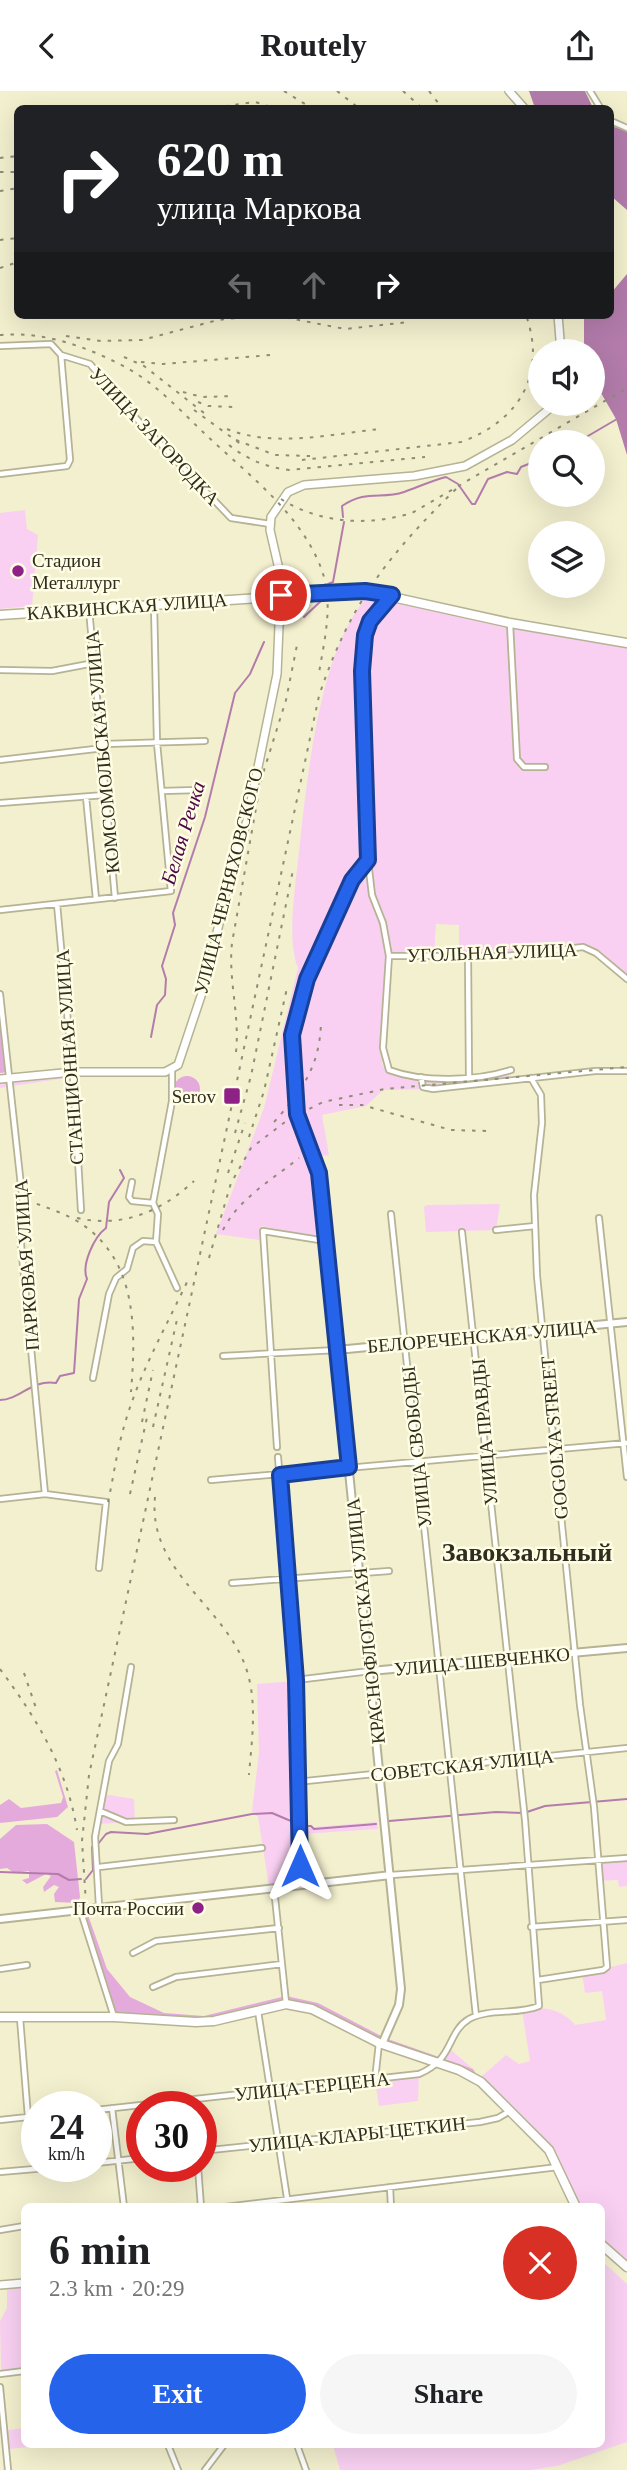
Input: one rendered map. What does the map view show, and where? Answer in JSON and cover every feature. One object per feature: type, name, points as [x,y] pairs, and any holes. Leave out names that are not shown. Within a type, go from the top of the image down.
[{"type":"main road","points":[[509,91],[521,105]]},
{"type":"main road","points":[[558,319],[560,339]]},
{"type":"main road","points":[[296,594],[289,590],[280,571],[270,524],[281,500],[296,487],[414,476],[466,466],[512,440],[541,416]]},
{"type":"main road","name":"УЛИЦА ЧЕРНЯХОВСКОГО","points":[[172,1071],[178,1065],[205,986],[231,867],[247,821],[277,674],[280,571]]},
{"type":"main road","name":"КАКВИНСКАЯ УЛИЦА","points":[[0,615],[89,607],[365,591],[510,623],[627,643]]},
{"type":"main road","points":[[4,1078],[73,1072],[172,1071]]},
{"type":"main road","points":[[0,2017],[114,2017],[196,2022],[286,2004],[322,2012],[380,2043],[441,2063],[481,2082],[549,2150],[574,2203]]},
{"type":"main road","points":[[605,2248],[627,2267]]},
{"type":"main road","points":[[0,2285],[21,2284]]},
{"type":"street","name":"УЛИЦА ЗАГОРОДКА","points":[[0,346],[51,344],[61,355],[90,364],[132,414],[231,518],[270,524]]},
{"type":"street","points":[[0,474],[67,466],[69,460],[61,355]]},
{"type":"street","points":[[392,595],[370,621],[365,635],[362,671],[368,860],[372,894],[383,923],[389,956],[384,1062],[389,1070],[421,1077],[469,1076],[511,1070]]},
{"type":"street","points":[[0,910],[171,891],[157,743],[154,603]]},
{"type":"street","name":"КОМСОМОЛЬСКАЯ УЛИЦА","points":[[89,607],[115,898]]},
{"type":"street","points":[[510,623],[517,759],[524,767],[545,767]]},
{"type":"street","points":[[0,670],[52,671],[94,663]]},
{"type":"street","points":[[0,760],[95,750],[101,746],[205,741]]},
{"type":"street","points":[[162,791],[198,790]]},
{"type":"street","points":[[0,803],[106,795]]},
{"type":"street","points":[[86,797],[96,899]]},
{"type":"street","name":"КРАСНОФЛОТСКАЯ УЛИЦА","points":[[368,860],[352,880],[307,979],[292,1035],[297,1114],[319,1173],[391,1875],[401,1998],[380,2043],[375,2081]]},
{"type":"street","name":"СТАНЦИОННАЯ УЛИЦА","points":[[57,904],[73,1072],[81,1210]]},
{"type":"street","name":"УГОЛЬНАЯ УЛИЦА","points":[[389,956],[513,955],[583,947],[596,953],[627,979]]},
{"type":"street","points":[[468,955],[469,1076]]},
{"type":"street","name":"ПАРКОВАЯ УЛИЦА","points":[[0,994],[4,1078],[23,1204],[20,1234],[45,1494]]},
{"type":"street","name":"УЛИЦА ЧЕРНЯХОВСКОГО","points":[[156,1242],[158,1215],[153,1203],[172,1101],[172,1071]]},
{"type":"street","points":[[421,1077],[423,1087],[427,1089],[531,1078],[627,1072]]},
{"type":"street","name":"GOGOLYA STREET","points":[[531,1078],[541,1095],[542,1122],[541,1151],[535,1172],[534,1226],[554,1448],[593,1803],[607,1967],[603,1971],[538,1980]]},
{"type":"street","points":[[132,1182],[129,1197],[132,1201],[153,1203]]},
{"type":"street","name":"УЛИЦА СВОБОДЫ","points":[[391,1213],[459,1871]]},
{"type":"street","points":[[598,1218],[612,1323],[627,1477]]},
{"type":"street","points":[[496,1230],[534,1226]]},
{"type":"street","points":[[277,1447],[274,1355],[263,1231],[326,1241]]},
{"type":"street","name":"УЛИЦА ПРАВДЫ","points":[[461,1232],[475,1337],[519,1758],[526,1866]]},
{"type":"street","points":[[93,1378],[109,1294],[116,1278],[127,1269],[133,1248],[143,1241],[156,1242],[177,1288]]},
{"type":"street","name":"БЕЛОРЕЧЕНСКАЯ УЛИЦА","points":[[337,1350],[627,1322]]},
{"type":"street","points":[[223,1356],[337,1350]]},
{"type":"street","points":[[211,1480],[625,1443]]},
{"type":"street","points":[[278,1457],[296,1680],[302,1885]]},
{"type":"street","points":[[0,1499],[45,1494],[106,1502],[99,1568]]},
{"type":"street","points":[[232,1583],[390,1571]]},
{"type":"street","name":"УЛИЦА ШЕВЧЕНКО","points":[[296,1680],[627,1648]]},
{"type":"street","points":[[99,1906],[99,1867],[95,1837],[109,1761],[118,1744],[131,1667]]},
{"type":"street","name":"СОВЕТСКАЯ УЛИЦА","points":[[300,1787],[306,1781],[449,1764],[627,1748]]},
{"type":"street","points":[[100,1811],[126,1822],[174,1820]]},
{"type":"street","points":[[99,1867],[262,1848]]},
{"type":"street","points":[[0,1919],[391,1875],[627,1858]]},
{"type":"street","points":[[441,2063],[464,2023],[476,2016],[539,2006],[526,1866]]},
{"type":"street","points":[[459,1871],[476,2016]]},
{"type":"street","points":[[274,1888],[286,2004]]},
{"type":"street","points":[[80,1909],[114,2017]]},
{"type":"street","points":[[531,1927],[627,1920]]},
{"type":"street","points":[[133,1953],[156,1941],[170,1938],[279,1928]]},
{"type":"street","points":[[153,1987],[176,1977],[282,1964]]},
{"type":"street","points":[[0,1969],[27,1965]]},
{"type":"street","points":[[258,2010],[287,2199]]},
{"type":"street","points":[[20,2018],[26,2091]]},
{"type":"street","name":"УЛИЦА ГЕРЦЕНА","points":[[217,2096],[375,2081],[419,2074],[441,2063]]},
{"type":"street","name":"УЛИЦА ГЕРЦЕНА","points":[[112,2108],[126,2106]]},
{"type":"street","points":[[112,2108],[123,2203]]},
{"type":"street","name":"УЛИЦА КЛАРЫ ЦЕТКИН","points":[[217,2149],[480,2122],[499,2118],[511,2111]]},
{"type":"street","points":[[0,2120],[21,2118]]},
{"type":"street","points":[[112,2162],[126,2160]]},
{"type":"street","points":[[256,2203],[559,2167]]},
{"type":"street","points":[[0,2172],[21,2170]]},
{"type":"street","points":[[199,2182],[201,2203]]},
{"type":"street","points":[[390,2187],[391,2203]]},
{"type":"street","points":[[0,2230],[21,2226]]},
{"type":"street","points":[[0,2374],[21,2371]]},
{"type":"street","points":[[0,2386],[8,2470]]},
{"type":"street","points":[[168,2448],[178,2470]]},
{"type":"street","points":[[205,2470],[222,2448]]},
{"type":"street","points":[[299,2448],[306,2470]]},
{"type":"shaded area","points":[[529,91],[585,91],[592,105],[534,105]]},
{"type":"shaded area","points":[[614,127],[627,131],[627,210],[614,199]]},
{"type":"shaded area","points":[[627,274],[627,455],[616,419],[605,400],[605,339],[584,339],[584,319],[614,319],[614,289]]},
{"type":"shaded area","name":"Стадион Металлург","points":[[25,510],[27,529],[38,535],[32,606],[0,609],[0,513]]},
{"type":"shaded area","points":[[372,592],[627,643],[627,979],[596,953],[583,947],[521,955],[459,955],[459,925],[436,924],[434,956],[389,957],[382,1064],[387,1072],[417,1079],[447,1081],[509,1075],[509,1080],[434,1089],[383,1090],[366,1106],[322,1115],[329,1155],[313,1157],[322,1239],[262,1226],[259,1228],[259,1240],[216,1234],[264,1108],[298,968],[294,956],[293,911],[306,788],[319,714],[339,644],[354,615]]},
{"type":"shaded area","points":[[0,994],[8,1072],[0,1073]]},
{"type":"shaded area","points":[[187,1076],[196,1080],[200,1089],[196,1098],[187,1102],[178,1098],[174,1089],[178,1080]]},
{"type":"shaded area","points":[[73,1077],[0,1088],[0,1081]]},
{"type":"shaded area","points":[[500,1204],[496,1230],[426,1232],[424,1207],[427,1205]]},
{"type":"shaded area","points":[[294,1681],[301,1883],[269,1886],[258,1817],[252,1811],[259,1753],[257,1684]]},
{"type":"shaded area","points":[[57,1770],[68,1807],[57,1817],[0,1823],[0,1805],[9,1799],[21,1808],[61,1803],[63,1797],[55,1771]]},
{"type":"shaded area","points":[[103,1794],[134,1799],[135,1822],[97,1824]]},
{"type":"shaded area","points":[[377,1822],[378,1829],[303,1834],[302,1828]]},
{"type":"shaded area","points":[[47,1824],[74,1842],[80,1897],[78,1903],[55,1902],[54,1894],[59,1887],[54,1885],[44,1892],[43,1887],[51,1876],[46,1874],[27,1884],[22,1880],[29,1878],[29,1871],[14,1873],[7,1868],[0,1869],[0,1839],[16,1825]]},
{"type":"shaded area","points":[[627,1858],[627,1886],[619,1887],[618,1880],[598,1881],[598,1860]]},
{"type":"shaded area","points":[[80,1909],[87,1912],[107,1969],[130,1997],[164,2013],[204,2016],[286,1996],[318,2003],[385,2038],[473,2069],[481,2082],[379,2043],[322,2012],[286,2004],[226,2019],[114,2017]]},
{"type":"shaded area","points":[[627,1963],[627,2267],[605,2247],[605,2203],[574,2203],[549,2150],[481,2082],[481,2077],[506,2055],[519,2064],[530,2061],[522,2010],[551,2010],[564,2015],[575,2025],[606,2020],[602,1991],[585,1993],[582,1974]]},
{"type":"shaded area","points":[[449,2048],[473,2069],[442,2059]]},
{"type":"shaded area","points":[[419,2074],[418,2101],[379,2106],[375,2080]]},
{"type":"shaded area","points":[[605,2264],[627,2284],[627,2442],[557,2466],[530,2470],[340,2470],[334,2448],[605,2448]]},
{"type":"shaded area","points":[[21,2286],[21,2368],[1,2370],[0,2321],[7,2308],[7,2288]]},
{"type":"shaded area","points":[[21,2428],[21,2448],[9,2449],[8,2430]]},
{"type":"waterway","name":"Белая Речка","points":[[598,430],[617,419]]},
{"type":"waterway","name":"Белая Речка","points":[[343,517],[342,506],[351,501],[367,496],[404,492],[446,477],[458,484],[472,504],[475,504],[488,479],[507,472],[517,474],[521,467],[528,464]]},
{"type":"waterway","name":"Белая Речка","points":[[328,584],[333,582],[344,522]]},
{"type":"waterway","name":"Белая Речка","points":[[304,617],[323,599]]},
{"type":"waterway","name":"Белая Речка","points":[[151,1037],[157,1005],[165,995],[166,979],[162,966],[175,925],[173,913],[205,817],[235,693],[250,674],[264,642]]},
{"type":"waterway","name":"Белая Речка","points":[[0,1400],[14,1397],[40,1384],[56,1383],[60,1376],[74,1373],[79,1299],[87,1279],[87,1259],[93,1244],[106,1228],[109,1202],[124,1178],[120,1170]]},
{"type":"waterway","points":[[389,1821],[496,1812],[524,1813],[545,1806],[627,1799]]},
{"type":"waterway","points":[[98,1844],[111,1832],[147,1834],[252,1814],[272,1813],[298,1824]]},
{"type":"waterway","points":[[304,1826],[314,1829],[376,1824]]},
{"type":"waterway","points":[[86,1879],[93,1870],[92,1847]]},
{"type":"waterway","points":[[0,1872],[58,1874],[69,1880],[81,1879]]},
{"type":"railway","points":[[284,91],[307,105]]},
{"type":"railway","points":[[337,91],[355,105]]},
{"type":"railway","points":[[403,91],[419,105]]},
{"type":"railway","points":[[429,91],[440,105]]},
{"type":"railway","points":[[233,105],[255,102],[265,105]]},
{"type":"railway","points":[[0,158],[14,156]]},
{"type":"railway","points":[[0,172],[14,172]]},
{"type":"railway","points":[[0,191],[14,189]]},
{"type":"railway","points":[[0,240],[14,238]]},
{"type":"railway","points":[[0,268],[14,263]]},
{"type":"railway","points":[[66,336],[101,341],[142,340],[227,319]]},
{"type":"railway","points":[[293,319],[345,329],[409,322]]},
{"type":"railway","points":[[302,460],[461,442],[499,422],[513,408],[530,376],[532,337],[527,319]]},
{"type":"railway","points":[[0,335],[16,334],[65,342],[97,353],[127,368],[167,398],[268,492],[297,525],[324,577],[328,604],[319,673]]},
{"type":"railway","points":[[141,362],[163,364],[270,355]]},
{"type":"railway","points":[[124,357],[144,366],[204,413]]},
{"type":"railway","points":[[281,499],[312,514],[345,520],[379,520],[412,513],[627,388]]},
{"type":"railway","points":[[183,392],[202,397],[234,396]]},
{"type":"railway","points":[[198,402],[208,406],[235,407]]},
{"type":"railway","points":[[194,410],[242,445]]},
{"type":"railway","points":[[227,429],[245,435],[283,439],[380,429]]},
{"type":"railway","points":[[236,440],[275,455],[310,456]]},
{"type":"railway","points":[[229,445],[258,462],[289,470],[425,457]]},
{"type":"railway","points":[[86,1904],[82,1841],[89,1775],[319,696],[344,635],[373,583],[410,536],[456,489]]},
{"type":"railway","points":[[236,1052],[232,943],[261,780],[286,700],[298,640]]},
{"type":"railway","points":[[235,1133],[251,1076],[293,870]]},
{"type":"railway","points":[[249,1137],[264,1091],[287,988]]},
{"type":"railway","points":[[274,1122],[308,1076],[317,1051],[321,1022]]},
{"type":"railway","points":[[209,1258],[231,1183],[251,1148],[289,1119],[323,1102],[385,1089],[627,1067]]},
{"type":"railway","points":[[339,1105],[362,1105],[451,1130],[488,1131]]},
{"type":"railway","points":[[228,1173],[245,1123]]},
{"type":"railway","points":[[223,1230],[247,1199],[299,1158]]},
{"type":"railway","points":[[77,1218],[110,1221],[140,1215],[168,1201],[194,1181]]},
{"type":"railway","points":[[27,1200],[77,1221],[97,1236],[112,1255],[129,1297],[133,1344],[131,1392]]},
{"type":"railway","points":[[108,1502],[120,1442],[135,1394],[188,1280]]},
{"type":"railway","points":[[153,1427],[178,1315]]},
{"type":"railway","points":[[142,1422],[153,1370]]},
{"type":"railway","points":[[130,1494],[148,1413]]},
{"type":"railway","points":[[155,1497],[156,1522],[162,1544],[186,1583],[231,1638],[247,1672],[253,1716],[249,1775]]},
{"type":"railway","points":[[0,1669],[49,1745],[66,1786],[77,1830]]},
{"type":"railway","points":[[24,1673],[37,1711]]},
{"type":"place","name":"Стадион Металлург","points":[[18,571]]},
{"type":"place","name":"Serov","points":[[232,1096]]},
{"type":"place","name":"Почта России","points":[[198,1908]]},
{"type":"district","name":"Завокзальный","points":[[527,1552]]},
{"type":"route","points":[[281,595],[365,591],[392,595],[370,621],[365,635],[362,671],[368,860],[352,880],[307,979],[292,1035],[297,1114],[319,1173],[349,1467],[280,1475],[296,1680],[300,1866]]}]
